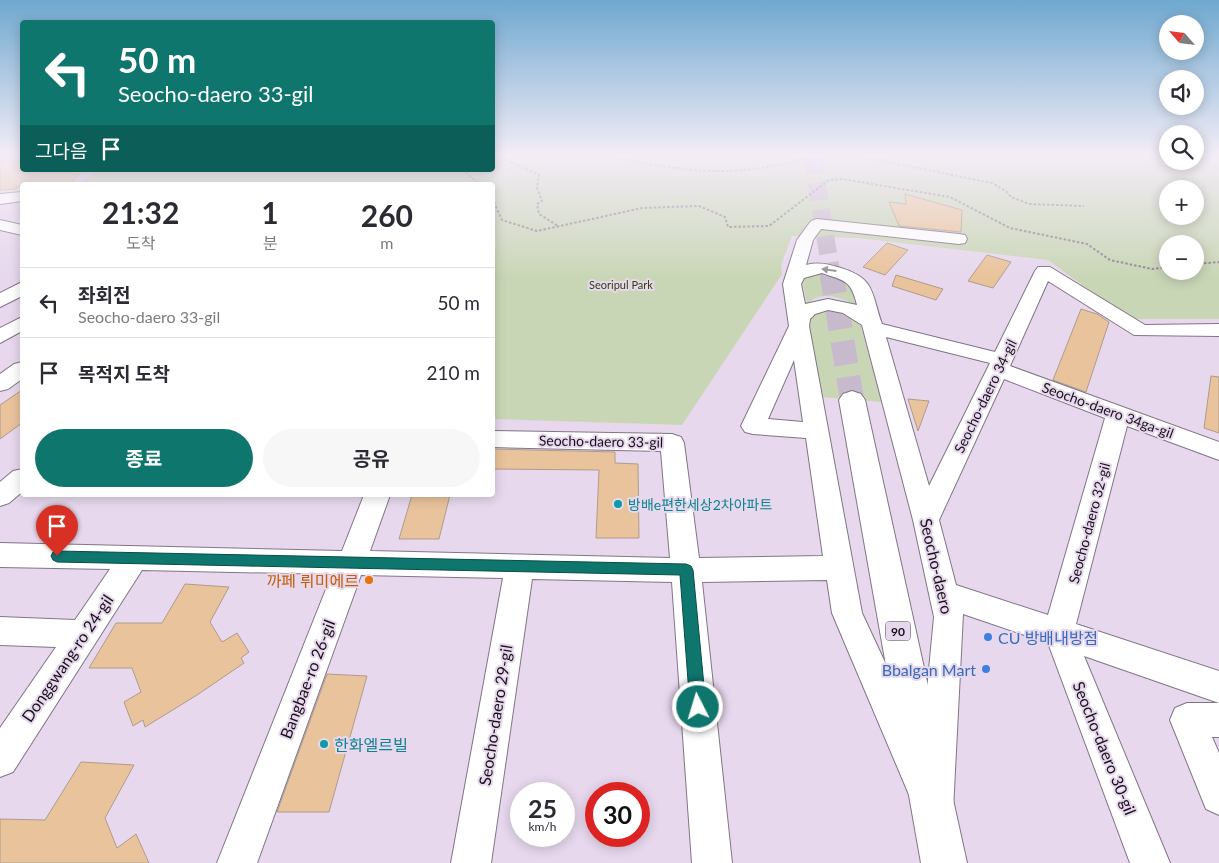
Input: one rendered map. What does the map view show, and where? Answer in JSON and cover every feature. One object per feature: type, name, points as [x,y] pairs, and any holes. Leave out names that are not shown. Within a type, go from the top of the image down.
[{"type":"main road","name":"Seocho-daero","points":[[852,400],[944,863]]},
{"type":"street","points":[[0,199],[20,198]]},
{"type":"street","points":[[793,279],[805,240],[817,224],[959,238]]},
{"type":"street","points":[[0,226],[20,230]]},
{"type":"street","name":"Seocho-daero","points":[[812,269],[833,270],[852,277],[862,288],[875,328],[944,594],[949,618],[934,810],[848,613],[793,279],[797,274],[812,269]]},
{"type":"street","name":"Seocho-daero 34-gil","points":[[926,520],[1044,271],[1141,331],[1219,330]]},
{"type":"street","points":[[0,302],[20,289]]},
{"type":"street","points":[[0,302],[20,307]]},
{"type":"street","points":[[818,430],[753,426],[800,324],[800,317],[812,308],[832,305],[855,310],[864,315],[875,328],[1000,364]]},
{"type":"street","points":[[0,336],[20,324]]},
{"type":"street","name":"Seocho-daero 34ga-gil","points":[[1000,364],[1118,414],[1219,451]]},
{"type":"street","points":[[0,384],[20,370]]},
{"type":"street","name":"Seocho-daero 32-gil","points":[[1059,632],[1118,414]]},
{"type":"street","name":"Seocho-daero 33-gil","points":[[495,439],[672,443],[686,570]]},
{"type":"street","points":[[0,496],[20,480]]},
{"type":"street","name":"Bangbae-ro 26-gil","points":[[237,863],[375,497]]},
{"type":"street","points":[[0,555],[686,570],[840,568]]},
{"type":"street","name":"Donggwang-ro 24-gil","points":[[0,759],[10,729],[84,634],[134,558]]},
{"type":"street","name":"Seocho-daero 29-gil","points":[[471,863],[519,566]]},
{"type":"street","points":[[686,570],[712,863]]},
{"type":"street","points":[[944,594],[1219,687]]},
{"type":"street","points":[[0,630],[84,634]]},
{"type":"street","name":"Seocho-daero 30-gil","points":[[1059,632],[1150,863]]},
{"type":"street","points":[[1219,720],[1186,720],[1219,796]]},
{"type":"path","points":[[495,205],[502,220],[537,231],[558,226],[539,214],[537,204],[542,201],[540,196]]},
{"type":"path","points":[[1008,196],[1018,202],[1035,205],[1084,206]]},
{"type":"path","points":[[1204,263],[1219,262]]},
{"type":"green space","name":"Seoripul Park","points":[[495,196],[1159,196],[1159,225],[1204,225],[1204,196],[1219,196],[1219,319],[1129,319],[1048,260],[858,238],[792,236],[781,265],[782,274],[682,425],[495,419]]},
{"type":"green space","points":[[816,273],[832,274],[850,284],[857,308],[846,301],[832,296],[818,297],[807,305],[802,281],[805,277]]},
{"type":"green space","points":[[832,311],[848,315],[860,323],[882,402],[820,397],[808,320],[817,313]]},
{"type":"building","points":[[905,196],[913,196],[962,210],[961,232],[899,226],[889,202],[906,204]]},
{"type":"building","points":[[887,243],[908,250],[885,275],[863,267]]},
{"type":"building","points":[[987,255],[1011,262],[993,288],[968,281]]},
{"type":"building","points":[[896,275],[943,289],[936,300],[892,286]]},
{"type":"building","points":[[1081,309],[1097,314],[1109,322],[1086,392],[1053,380]]},
{"type":"building","points":[[1211,376],[1219,377],[1219,433],[1204,428]]},
{"type":"building","points":[[20,391],[20,424],[0,439],[0,405]]},
{"type":"building","points":[[908,399],[929,401],[918,431]]},
{"type":"building","name":"방배e편한세상2차아파트","points":[[495,449],[615,452],[615,463],[638,464],[639,538],[596,538],[599,470],[495,469]]},
{"type":"building","points":[[411,497],[450,497],[439,539],[399,539]]},
{"type":"building","points":[[185,584],[229,587],[210,622],[222,642],[237,633],[249,652],[241,658],[244,663],[197,695],[145,727],[143,720],[133,726],[124,702],[141,692],[132,668],[89,668],[116,623],[162,623]]},
{"type":"building","name":"한화엘르빌","points":[[327,674],[367,676],[329,812],[277,812]]},
{"type":"building","points":[[81,762],[134,765],[105,818],[117,848],[136,834],[149,863],[0,863],[0,819],[45,820]]},
{"type":"tunnel","points":[[819,196],[831,271]]},
{"type":"tunnel","points":[[831,270],[852,400]]},
{"type":"place","name":"방배e편한세상2차아파트","points":[[618,504]]},
{"type":"place","name":"까페 뤼미에르","points":[[369,580]]},
{"type":"place","name":"CU 방배내방점","points":[[988,637]]},
{"type":"place","name":"Bbalgan Mart","points":[[986,669]]},
{"type":"place","name":"한화엘르빌","points":[[324,744]]},
{"type":"route","points":[[57,556],[686,570],[698,707]]}]
